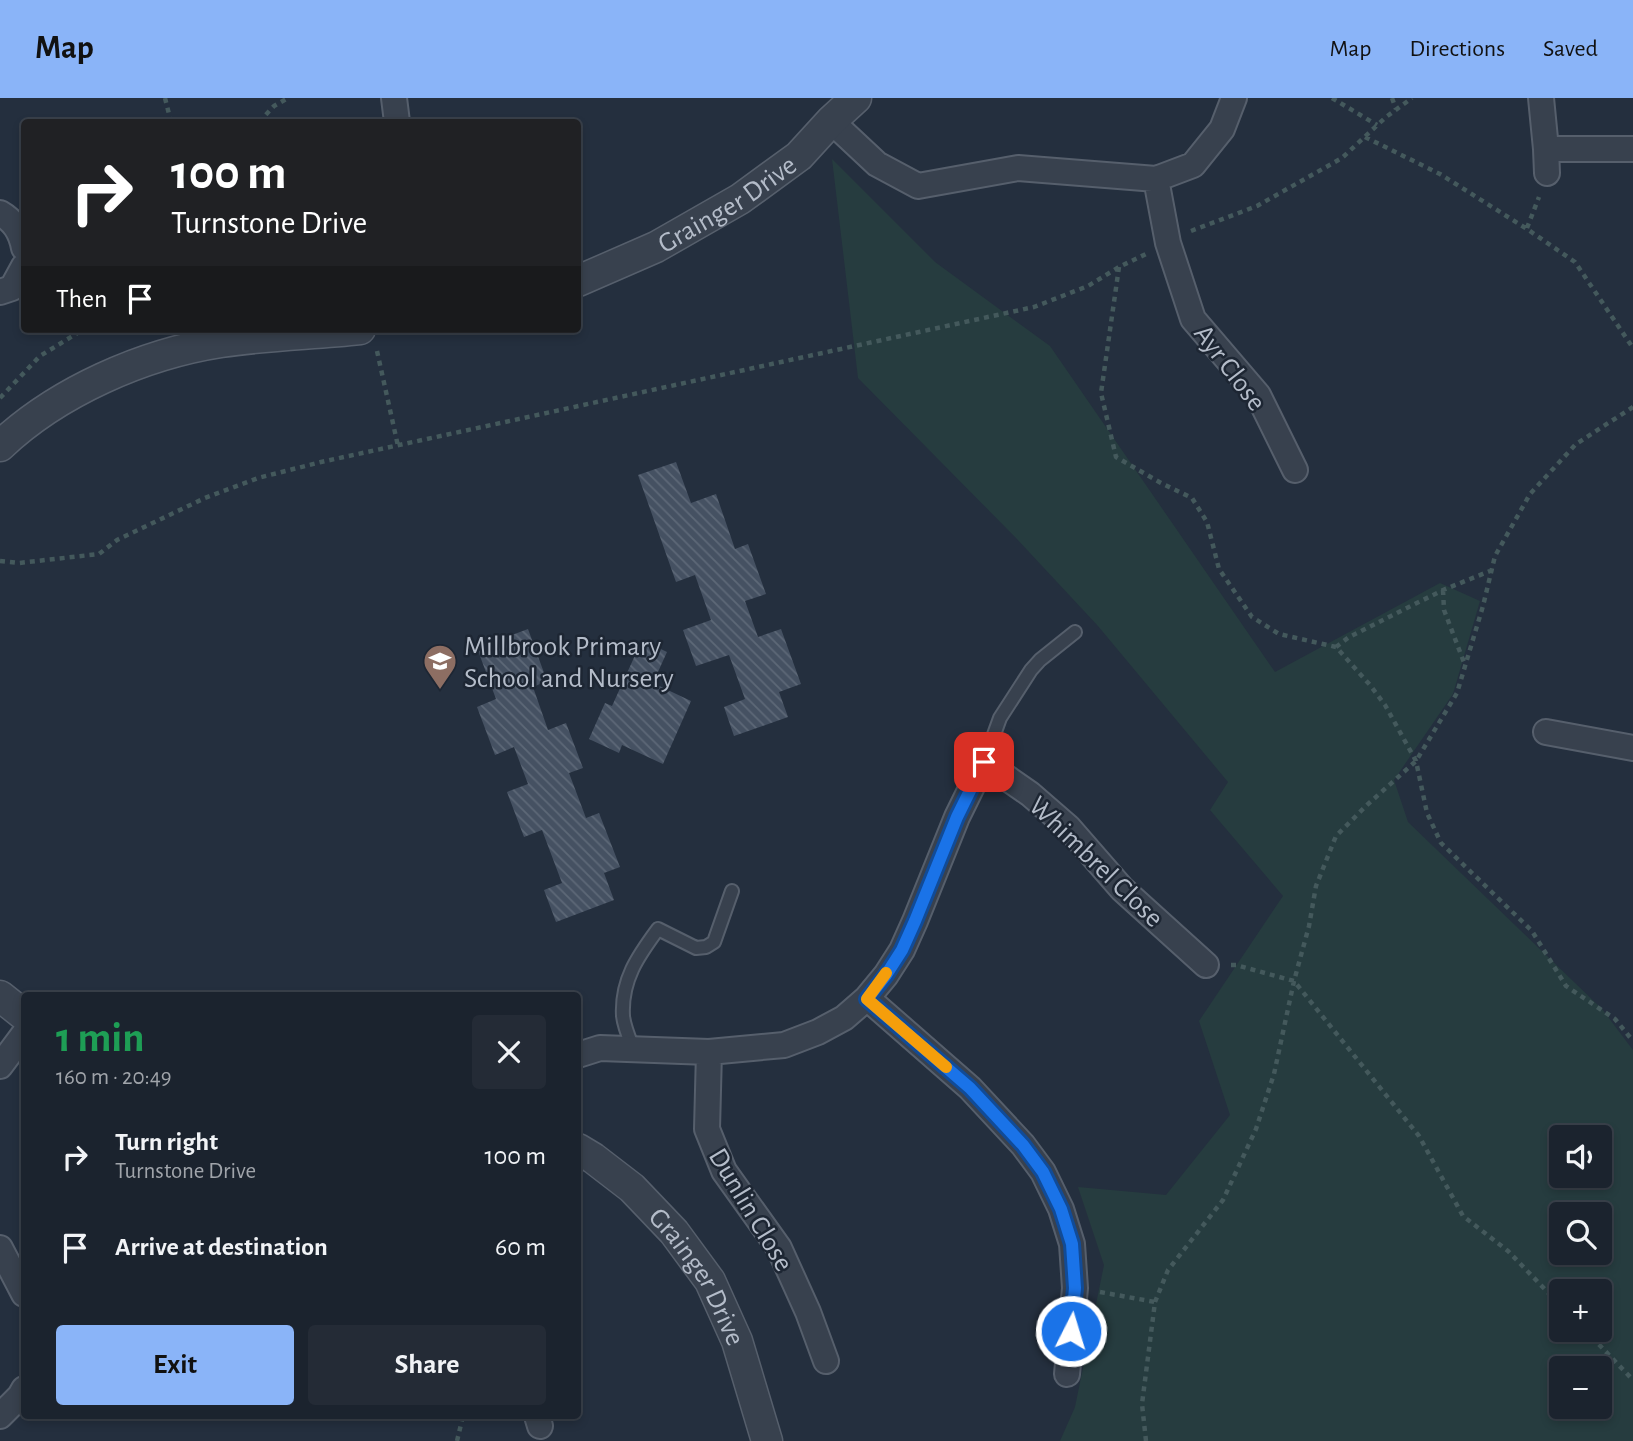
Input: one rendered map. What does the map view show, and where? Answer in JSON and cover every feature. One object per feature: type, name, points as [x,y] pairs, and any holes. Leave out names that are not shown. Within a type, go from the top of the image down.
[{"type":"street","points":[[394,98],[397,119]]},
{"type":"street","name":"Grainger Drive","points":[[581,280],[656,247],[740,199],[799,156],[856,98]]},
{"type":"street","points":[[831,121],[877,164],[918,186],[1018,168],[1156,179],[1193,165],[1222,130],[1234,98]]},
{"type":"street","points":[[1541,98],[1546,161],[1633,149]]},
{"type":"street","name":"Ayr Close","points":[[1156,179],[1168,243],[1193,319],[1258,395],[1294,470]]},
{"type":"street","points":[[0,212],[13,221],[21,235]]},
{"type":"street","points":[[0,292],[12,288],[21,272]]},
{"type":"street","points":[[0,446],[51,407],[98,381],[153,359],[221,342],[316,333]]},
{"type":"street","points":[[1546,732],[1633,748]]},
{"type":"street","points":[[581,1054],[600,1048],[709,1052],[784,1045],[844,1018],[867,999],[902,950],[957,817],[984,762]]},
{"type":"street","name":"Whimbrel Close","points":[[984,762],[1030,794],[1068,827],[1122,889],[1206,965]]},
{"type":"street","points":[[0,996],[21,1013]]},
{"type":"street","points":[[867,999],[970,1088],[1023,1145],[1043,1172],[1061,1209],[1072,1244],[1075,1288],[1067,1374]]},
{"type":"street","points":[[0,1066],[21,1038]]},
{"type":"street","name":"Dunlin Close","points":[[709,1052],[706,1129],[724,1171],[779,1248],[808,1312],[826,1361]]},
{"type":"street","name":"Grainger Drive","points":[[581,1151],[632,1188],[674,1232],[710,1281],[737,1341],[767,1441]]},
{"type":"street","points":[[0,1248],[21,1288]]},
{"type":"street","points":[[0,1416],[21,1394]]},
{"type":"lane","points":[[984,762],[1000,718],[1031,670],[1075,632]]},
{"type":"lane","points":[[633,1048],[623,1017],[625,987],[637,957],[658,929],[696,948],[706,947],[714,942],[732,891]]},
{"type":"path","points":[[165,98],[170,119]]},
{"type":"path","points":[[262,119],[274,106],[288,98]]},
{"type":"path","points":[[1332,98],[1377,125]]},
{"type":"path","points":[[1392,98],[1396,110]]},
{"type":"path","points":[[0,561],[19,563],[99,554],[117,540],[166,515],[258,478],[321,462],[1034,307],[1088,286],[1119,267],[1188,233],[1257,205],[1342,158],[1377,125],[1412,98]]},
{"type":"path","points":[[1365,137],[1440,174],[1575,261],[1633,348]]},
{"type":"path","points":[[1527,229],[1546,161]]},
{"type":"path","points":[[1119,267],[1101,393],[1116,457],[1192,498],[1207,522],[1219,569],[1252,617],[1279,634],[1336,647],[1370,685],[1385,705],[1416,761],[1427,813],[1441,843],[1532,931],[1566,986],[1615,1019],[1633,1041]]},
{"type":"path","points":[[0,398],[40,356],[77,333]]},
{"type":"path","points":[[358,333],[358,351],[377,350],[398,446]]},
{"type":"path","points":[[1146,1441],[1142,1404],[1155,1302],[1168,1270],[1223,1200],[1256,1129],[1274,1074],[1316,886],[1336,836],[1416,761],[1457,692],[1483,606],[1494,556],[1530,494],[1576,443],[1633,407]]},
{"type":"path","points":[[1336,647],[1349,637],[1443,590],[1490,571]]},
{"type":"path","points":[[1443,590],[1444,610],[1465,665]]},
{"type":"path","points":[[1206,965],[1236,965],[1294,981],[1419,1136],[1463,1216],[1508,1251],[1549,1294]]},
{"type":"path","points":[[1075,1288],[1155,1302]]},
{"type":"path","points":[[1597,1342],[1633,1380]]},
{"type":"path","points":[[457,1441],[462,1419]]},
{"type":"green space","points":[[832,159],[935,262],[1050,346],[1275,672],[1440,583],[1480,601],[1453,694],[1394,780],[1408,822],[1602,1009],[1633,1050],[1633,1441],[1060,1441],[1075,1407],[1104,1265],[1078,1187],[1166,1195],[1230,1115],[1199,1021],[1283,896],[1210,810],[1228,782],[1098,626],[1016,538],[858,378]]},
{"type":"building","points":[[676,462],[691,503],[716,494],[735,549],[748,544],[766,594],[745,601],[758,637],[781,629],[801,684],[779,692],[788,717],[734,736],[724,707],[745,699],[729,655],[696,666],[683,630],[711,620],[695,575],[676,582],[638,475]]},
{"type":"building","points":[[528,629],[547,681],[533,687],[548,730],[566,723],[583,768],[569,773],[586,818],[599,813],[620,867],[604,873],[614,900],[556,922],[544,890],[562,883],[542,830],[524,837],[507,792],[528,784],[514,747],[495,755],[477,707],[496,699],[477,648]]},
{"type":"building","points":[[642,640],[667,652],[653,683],[691,701],[663,764],[622,745],[619,753],[589,739],[605,703],[612,706]]},
{"type":"slow traffic","points":[[886,973],[867,999],[946,1067]]},
{"type":"place","name":"Millbrook Primary School and Nursery","points":[[440,691]]},
{"type":"route","points":[[984,762],[957,817],[902,950],[867,999],[970,1088],[1000,1118],[1043,1172],[1061,1209],[1072,1244],[1075,1288],[1071,1331]]}]
